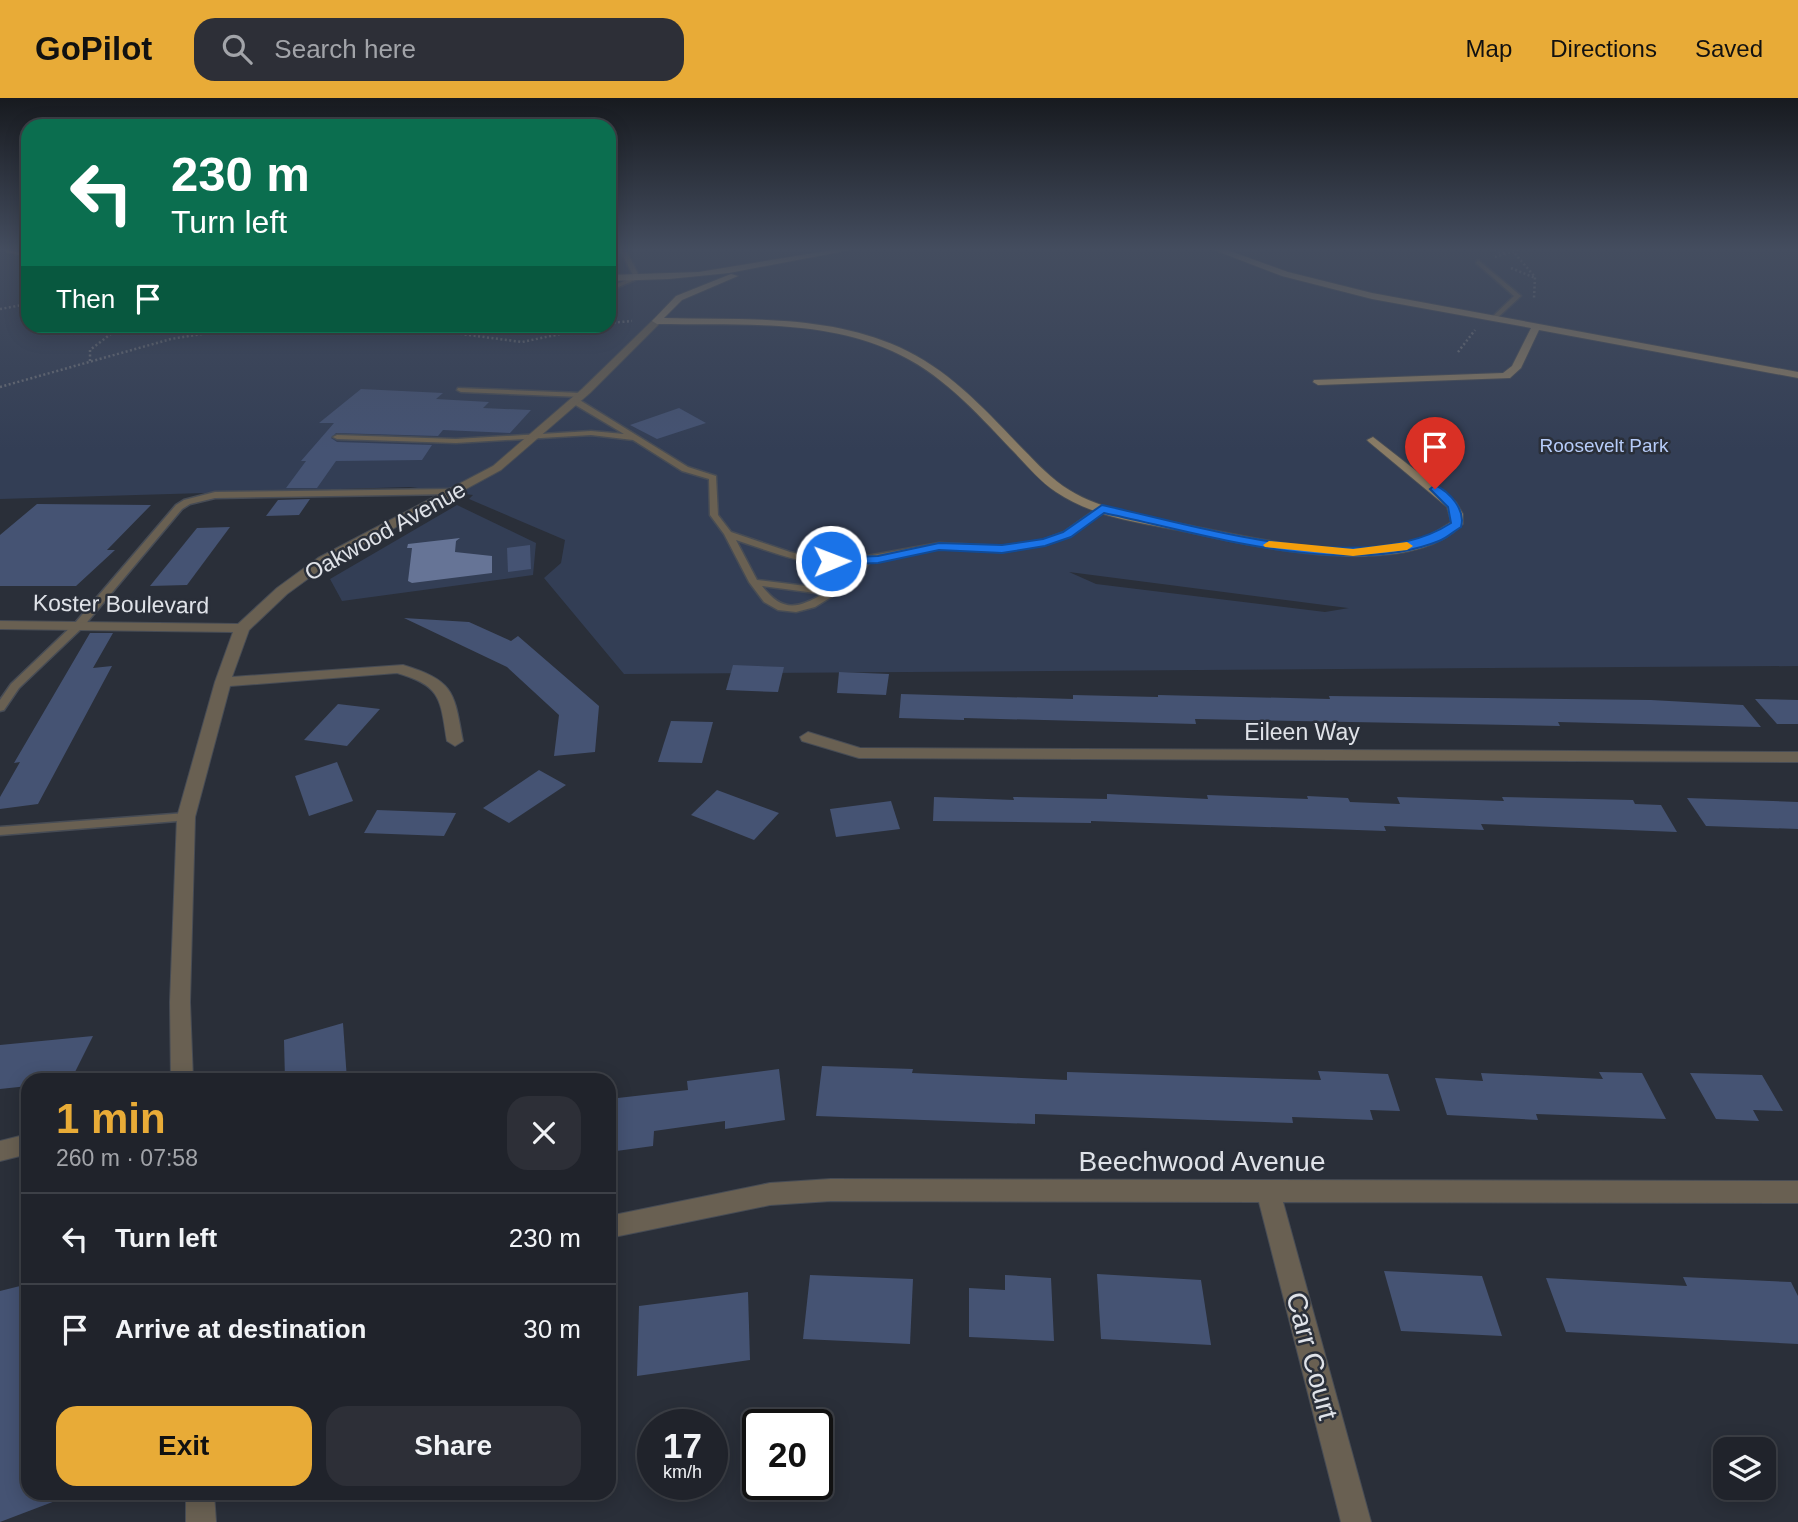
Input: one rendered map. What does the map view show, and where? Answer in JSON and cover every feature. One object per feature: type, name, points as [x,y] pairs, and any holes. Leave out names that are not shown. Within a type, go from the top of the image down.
[{"type":"street","name":"Oakwood Avenue","points":[[182,1073],[180,1002],[186,817],[223,682],[242,628],[282,591],[323,561],[497,468],[578,398],[660,316]]},
{"type":"street","points":[[1480,316],[1798,375]]},
{"type":"street","points":[[657,321],[829,330],[874,339],[939,374],[961,392],[1048,480],[1067,494],[1102,509],[1243,541],[1319,551],[1384,550],[1436,538],[1450,531],[1457,524],[1457,514],[1452,505],[1373,440]]},
{"type":"street","points":[[1318,382],[1506,376],[1516,368],[1536,327]]},
{"type":"street","name":"Koster Boulevard","points":[[0,625],[242,628]]},
{"type":"street","points":[[223,682],[398,668],[424,676],[447,695],[455,741]]},
{"type":"street","name":"Eileen Way","points":[[808,737],[859,753],[1798,757]]},
{"type":"street","points":[[0,1151],[21,1146]]},
{"type":"street","name":"Beechwood Avenue","points":[[616,1226],[770,1194],[831,1190],[1798,1192]]},
{"type":"street","name":"Carr Court","points":[[1268,1191],[1356,1522]]},
{"type":"street","points":[[200,1500],[201,1522]]},
{"type":"lane","points":[[461,390],[578,398],[685,470],[713,478],[714,515],[728,534],[763,598],[778,606],[805,610],[833,592],[868,560]]},
{"type":"lane","points":[[337,437],[456,441],[591,433],[637,438]]},
{"type":"lane","points":[[0,708],[15,686],[79,625],[179,507],[187,502],[215,495],[453,492]]},
{"type":"lane","points":[[728,534],[770,546],[787,555],[813,561],[868,560],[939,546],[1002,549],[1045,542],[1067,534],[1102,509]]},
{"type":"lane","points":[[754,582],[833,592]]},
{"type":"lane","points":[[0,831],[186,817]]},
{"type":"path","points":[[616,323],[639,321]]},
{"type":"path","points":[[1458,352],[1477,327]]},
{"type":"path","points":[[90,361],[90,350],[112,333]]},
{"type":"path","points":[[0,387],[171,339],[208,333]]},
{"type":"path","points":[[454,333],[522,342],[565,333]]},
{"type":"green space","name":"Roosevelt Park","points":[[0,316],[21,316],[21,333],[616,333],[616,316],[1798,316],[1798,666],[624,674],[544,578],[561,563],[565,540],[469,499],[473,495],[410,487],[0,499]],"holes":[[[1069,572],[1349,608],[1325,612],[1096,584]]]},
{"type":"green space","points":[[457,505],[536,543],[533,575],[342,601],[330,579]]},
{"type":"shaded area","points":[[460,538],[456,541],[455,552],[492,556],[492,573],[412,583],[408,581],[412,548],[407,548],[408,544]]},
{"type":"building","points":[[361,389],[443,393],[436,399],[489,402],[483,408],[531,410],[510,433],[443,430],[438,436],[336,433],[331,438],[337,442],[432,445],[422,460],[336,461],[317,488],[286,488],[306,461],[301,461],[334,423],[319,423]]},
{"type":"building","points":[[679,408],[706,423],[657,439],[630,425]]},
{"type":"building","points":[[310,499],[299,515],[266,516],[278,500]]},
{"type":"building","points":[[37,504],[151,505],[107,550],[115,550],[76,586],[0,586],[0,535]]},
{"type":"building","points":[[230,527],[187,585],[150,586],[197,528]]},
{"type":"building","points":[[530,545],[531,569],[508,572],[507,548]]},
{"type":"building","points":[[404,618],[469,622],[511,641],[518,636],[599,706],[595,752],[554,756],[559,715],[507,667]]},
{"type":"building","points":[[90,633],[113,633],[93,668],[112,666],[38,804],[0,809],[0,797],[20,762],[14,763]]},
{"type":"building","points":[[733,665],[784,667],[778,692],[726,690]]},
{"type":"building","points":[[839,672],[889,674],[886,695],[837,693]]},
{"type":"building","points":[[901,694],[1073,699],[1073,695],[1158,695],[1330,699],[1329,696],[1651,700],[1743,705],[1761,727],[1558,722],[1560,726],[1195,719],[1196,724],[899,718]]},
{"type":"building","points":[[1755,699],[1798,700],[1798,724],[1777,724]]},
{"type":"building","points":[[338,704],[380,709],[347,746],[304,740]]},
{"type":"building","points":[[671,721],[713,722],[702,763],[658,762]]},
{"type":"building","points":[[337,762],[353,801],[309,816],[295,776]]},
{"type":"building","points":[[539,770],[566,785],[509,823],[483,808]]},
{"type":"building","points":[[717,790],[779,813],[754,840],[691,815]]},
{"type":"building","points":[[1107,794],[1208,799],[1207,795],[1308,799],[1307,796],[1348,798],[1350,802],[1400,804],[1397,797],[1504,801],[1502,797],[1633,800],[1635,804],[1661,805],[1677,832],[1481,824],[1484,830],[1384,826],[1386,831],[1091,821],[933,821],[934,797],[1107,799]]},
{"type":"building","points":[[1687,798],[1798,802],[1798,829],[1706,826]]},
{"type":"building","points":[[891,801],[900,829],[836,837],[830,809]]},
{"type":"building","points":[[377,810],[456,813],[444,836],[364,833]]},
{"type":"building","points":[[343,1023],[347,1073],[285,1073],[284,1040]]},
{"type":"building","points":[[93,1036],[74,1073],[21,1073],[21,1087],[0,1089],[0,1045]]},
{"type":"building","points":[[822,1066],[913,1069],[912,1073],[1067,1080],[1067,1072],[1321,1080],[1318,1071],[1388,1074],[1400,1111],[1370,1110],[1373,1120],[1292,1117],[1293,1123],[1035,1114],[1035,1124],[816,1116]]},
{"type":"building","points":[[779,1069],[785,1120],[725,1129],[725,1121],[654,1131],[653,1146],[616,1151],[616,1098],[688,1090],[687,1081]]},
{"type":"building","points":[[1599,1072],[1642,1073],[1666,1119],[1536,1114],[1538,1120],[1447,1115],[1435,1078],[1483,1081],[1481,1073],[1603,1079]]},
{"type":"building","points":[[1690,1073],[1762,1075],[1783,1111],[1753,1110],[1759,1121],[1716,1119]]},
{"type":"building","points":[[1384,1271],[1482,1276],[1502,1336],[1401,1331]]},
{"type":"building","points":[[1097,1274],[1201,1280],[1211,1345],[1101,1339]]},
{"type":"building","points":[[810,1275],[913,1279],[910,1344],[803,1339]]},
{"type":"building","points":[[1005,1275],[1051,1278],[1054,1341],[969,1337],[969,1288],[1005,1290]]},
{"type":"building","points":[[1683,1277],[1791,1282],[1798,1296],[1798,1344],[1566,1332],[1546,1278],[1687,1286]]},
{"type":"building","points":[[21,1286],[21,1500],[58,1500],[0,1522],[0,1291]]},
{"type":"building","points":[[748,1292],[750,1360],[637,1376],[639,1306]]},
{"type":"slow traffic","points":[[1269,545],[1353,552],[1407,546]]},
{"type":"route","points":[[831,561],[878,559],[939,546],[1002,549],[1045,542],[1067,534],[1102,509],[1285,548],[1353,552],[1384,550],[1436,538],[1457,524],[1457,514],[1452,505],[1435,489]]}]
